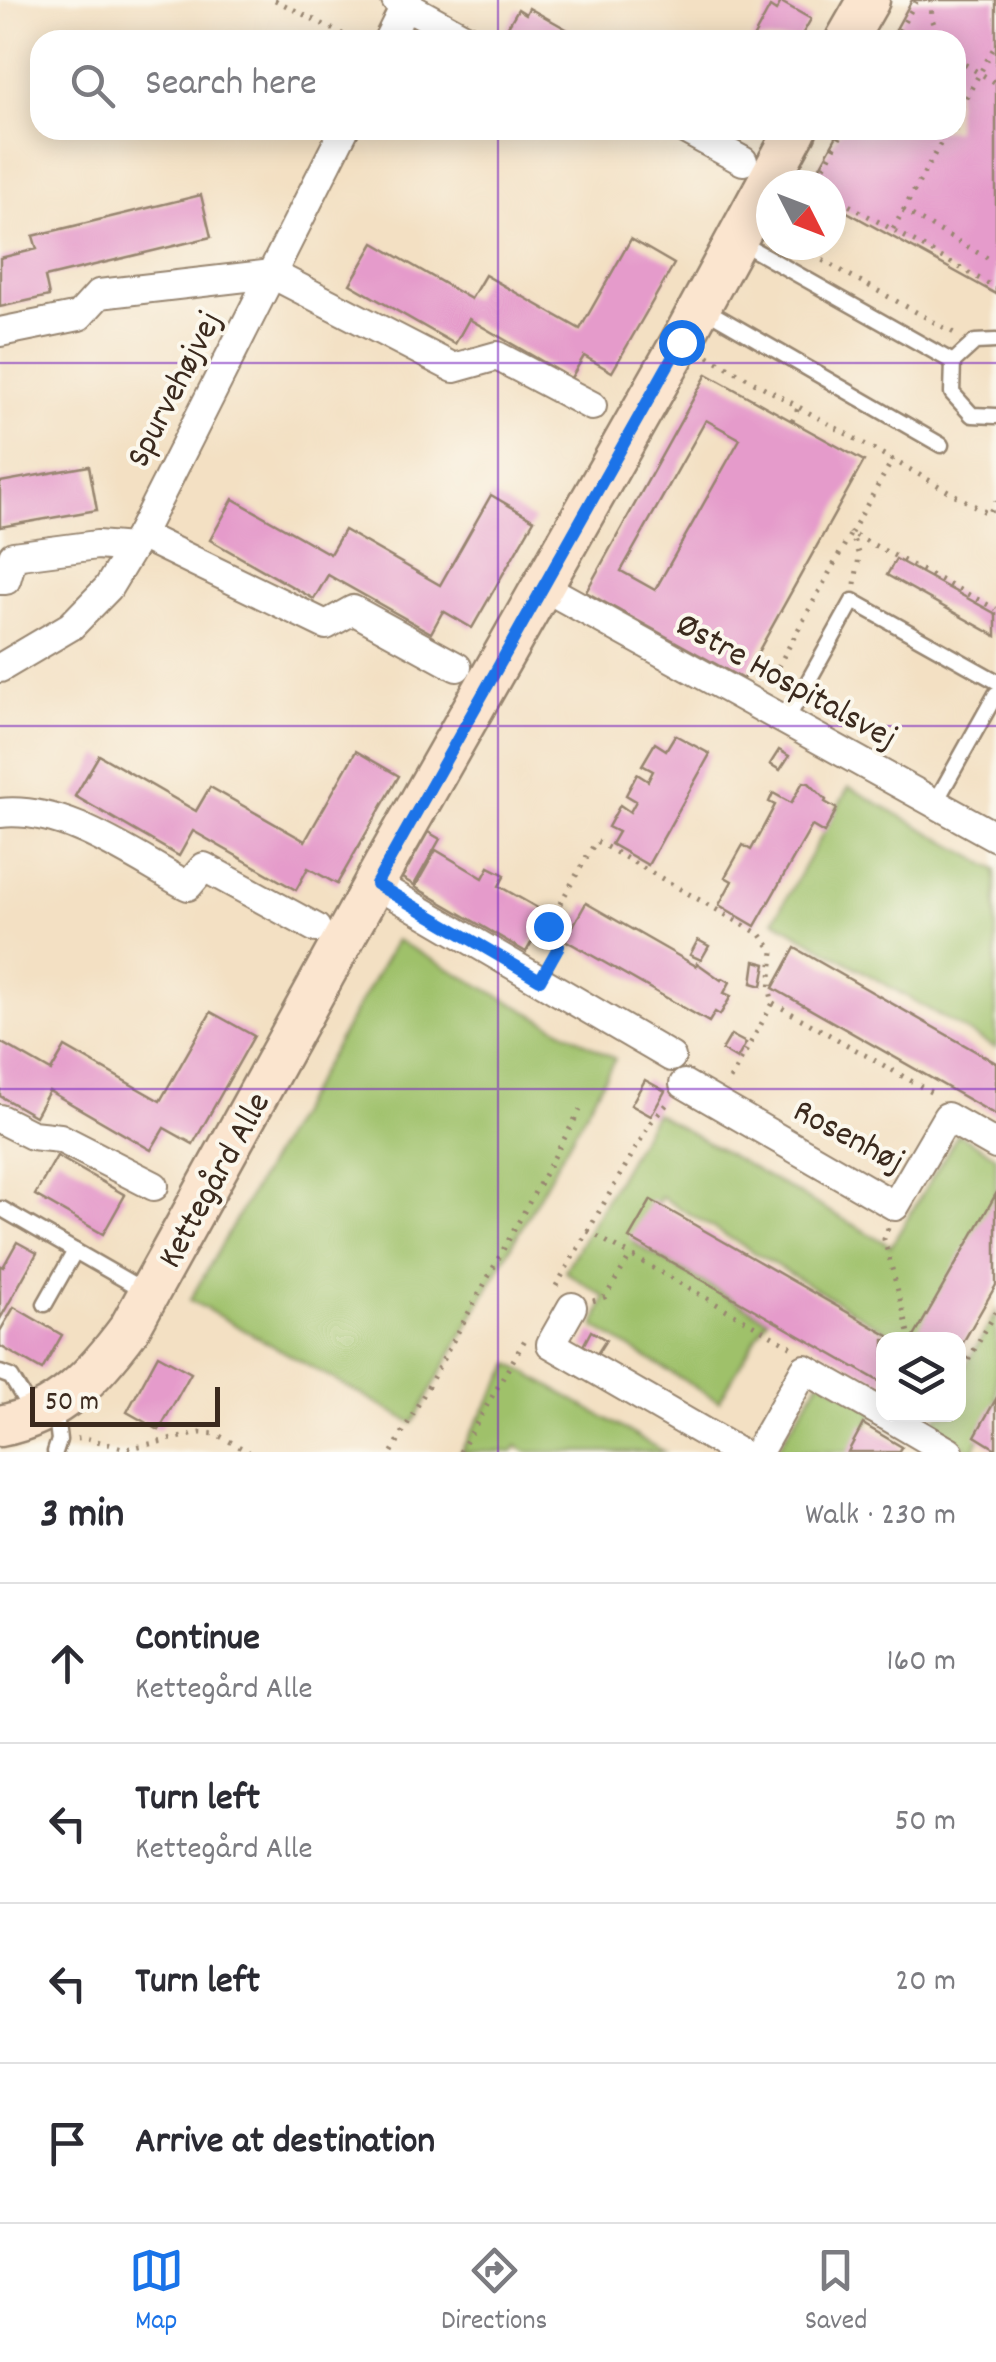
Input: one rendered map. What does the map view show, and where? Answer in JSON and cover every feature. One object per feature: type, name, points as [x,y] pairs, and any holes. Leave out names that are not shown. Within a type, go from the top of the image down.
[{"type":"street","points":[[852,30],[868,0]]},
{"type":"street","points":[[392,30],[403,2],[452,30]]},
{"type":"street","name":"Spurvehøjvej","points":[[0,668],[71,626],[108,588],[136,542],[339,140]]},
{"type":"street","points":[[704,140],[743,161]]},
{"type":"street","name":"Kettegård Alle","points":[[41,1428],[98,1370],[148,1294],[791,140]]},
{"type":"street","points":[[0,332],[79,316],[100,294],[272,274],[454,368],[496,356],[592,406]]},
{"type":"street","points":[[0,580],[6,580],[14,556],[136,542],[326,625],[353,610],[456,667]]},
{"type":"street","name":"Østre Hospitalsvej","points":[[544,587],[996,837]]},
{"type":"street","points":[[0,813],[22,810],[63,819],[188,886],[204,867],[316,928]]},
{"type":"street","points":[[376,884],[671,1057]]},
{"type":"street","name":"Rosenhøj","points":[[684,1084],[895,1206],[947,1117],[996,1145]]},
{"type":"street","points":[[0,1119],[32,1135],[60,1138],[154,1186]]},
{"type":"street","points":[[564,1297],[550,1344],[738,1452]]},
{"type":"street","points":[[758,1452],[805,1370],[876,1410]]},
{"type":"street","points":[[898,1422],[949,1452]]},
{"type":"lane","points":[[736,240],[953,362]]},
{"type":"lane","points":[[700,306],[941,445]]},
{"type":"lane","points":[[996,341],[975,342],[953,362],[952,393],[972,415],[996,416]]},
{"type":"lane","points":[[786,721],[853,602],[996,681]]},
{"type":"lane","points":[[935,804],[996,694]]},
{"type":"lane","points":[[2,1209],[148,1294]]},
{"type":"lane","points":[[45,1304],[74,1251]]},
{"type":"lane","points":[[0,1373],[10,1378],[41,1428]]},
{"type":"path","points":[[275,0],[334,30]]},
{"type":"path","points":[[900,30],[916,0]]},
{"type":"path","points":[[931,0],[937,30]]},
{"type":"path","points":[[966,98],[996,44]]},
{"type":"path","points":[[966,65],[996,84]]},
{"type":"path","points":[[822,170],[839,140]]},
{"type":"path","points":[[893,229],[942,140]]},
{"type":"path","points":[[846,203],[996,288]]},
{"type":"path","points":[[903,210],[996,263]]},
{"type":"path","points":[[822,260],[954,333],[967,327]]},
{"type":"path","points":[[681,342],[989,514],[996,500]]},
{"type":"path","points":[[792,421],[799,406]]},
{"type":"path","points":[[853,602],[859,556],[851,533],[893,459]]},
{"type":"path","points":[[540,980],[559,946],[548,926],[596,841],[761,935],[773,950],[773,1004],[716,1103]]},
{"type":"path","points":[[773,1004],[947,1102],[947,1117]]},
{"type":"path","points":[[631,1255],[605,1298],[564,1297],[588,1230],[651,1122],[684,1084]]},
{"type":"path","points":[[392,1452],[580,1110]]},
{"type":"path","points":[[895,1206],[884,1239],[909,1332]]},
{"type":"path","points":[[588,1230],[799,1351]]},
{"type":"path","points":[[966,1364],[996,1312]]},
{"type":"path","points":[[460,1452],[529,1333]]},
{"type":"path","points":[[41,1428],[126,1449],[201,1432],[216,1434],[249,1452]]},
{"type":"green space","points":[[849,787],[996,870],[996,1048],[774,920]]},
{"type":"green space","points":[[396,940],[615,1059],[413,1423],[190,1300]]},
{"type":"green space","points":[[655,1113],[891,1246],[958,1134],[996,1156],[996,1202],[921,1332],[888,1332],[661,1197],[634,1243],[767,1319],[719,1401],[595,1327],[605,1297],[565,1271]]},
{"type":"green space","points":[[996,1312],[996,1406],[973,1451],[931,1427],[934,1422],[966,1422],[966,1366]]},
{"type":"green space","points":[[511,1364],[664,1452],[527,1452],[517,1446],[513,1452],[460,1452]]},
{"type":"green space","points":[[821,1379],[875,1410],[854,1452],[775,1452]]},
{"type":"building","points":[[912,0],[996,0],[996,294],[846,211],[846,170],[818,170],[835,140],[966,140],[966,30],[896,30]]},
{"type":"building","points":[[781,2],[811,19],[805,30],[757,30],[770,7],[776,11]]},
{"type":"building","points":[[529,8],[568,30],[506,30],[518,9],[526,14]]},
{"type":"building","points":[[201,195],[211,237],[45,277],[49,296],[0,307],[0,258],[37,249],[33,236]]},
{"type":"building","points":[[631,239],[674,264],[612,372],[584,356],[571,378],[469,319],[455,344],[350,284],[374,243],[471,299],[485,275],[580,329]]},
{"type":"building","points":[[707,374],[864,461],[743,679],[586,592]],"holes":[[[706,420],[740,439],[655,590],[621,571]]]},
{"type":"building","points":[[89,466],[97,510],[0,527],[0,482]]},
{"type":"building","points":[[491,495],[534,520],[472,628],[443,611],[431,633],[328,575],[314,599],[210,540],[233,499],[330,554],[344,530],[440,585]]},
{"type":"building","points":[[896,559],[996,614],[996,636],[887,575]]},
{"type":"building","points":[[675,735],[710,754],[648,865],[611,844],[618,832],[608,827],[620,805],[630,812],[636,801],[626,795],[637,774],[648,781],[653,771],[642,765],[655,743],[666,750]]},
{"type":"building","points":[[779,750],[789,756],[780,770],[770,764]]},
{"type":"building","points":[[356,751],[399,776],[337,884],[308,868],[296,890],[193,831],[179,856],[75,796],[99,755],[196,811],[210,787],[305,841]]},
{"type":"building","points":[[803,782],[837,809],[824,833],[812,826],[755,926],[719,905],[732,881],[725,877],[743,845],[751,850],[775,805],[769,802],[773,793],[791,803]]},
{"type":"building","points":[[428,832],[440,839],[414,885],[402,878]]},
{"type":"building","points":[[436,850],[483,878],[489,867],[505,875],[499,886],[548,914],[526,952],[415,887]]},
{"type":"building","points":[[586,903],[730,982],[724,993],[731,996],[720,1015],[715,1012],[709,1022],[565,940]]},
{"type":"building","points":[[698,940],[709,946],[701,960],[690,955]]},
{"type":"building","points":[[795,948],[996,1063],[996,1115],[773,988]]},
{"type":"building","points":[[755,961],[766,964],[762,986],[752,983]]},
{"type":"building","points":[[211,1012],[254,1036],[193,1144],[164,1128],[151,1150],[49,1091],[35,1116],[0,1096],[0,1042],[51,1071],[65,1047],[160,1101]]},
{"type":"building","points":[[731,1035],[746,1043],[737,1059],[722,1050]]},
{"type":"building","points":[[645,1080],[665,1091],[651,1116],[631,1105]]},
{"type":"building","points":[[57,1156],[125,1195],[103,1234],[35,1195]]},
{"type":"building","points":[[996,1194],[996,1285],[966,1337],[966,1332],[917,1332]]},
{"type":"building","points":[[651,1200],[882,1332],[876,1332],[876,1379],[629,1238]]},
{"type":"building","points":[[17,1242],[37,1253],[0,1319],[0,1265],[3,1267]]},
{"type":"building","points":[[14,1307],[62,1335],[42,1370],[0,1346],[0,1331]]},
{"type":"building","points":[[591,1331],[606,1340],[597,1354],[583,1346]]},
{"type":"building","points":[[158,1355],[191,1373],[159,1430],[127,1412]]},
{"type":"building","points":[[996,1399],[996,1449],[975,1436]]},
{"type":"building","points":[[863,1424],[902,1447],[900,1452],[848,1452]]},
{"type":"route","points":[[548,926],[559,946],[540,980],[376,884],[681,342]]}]
